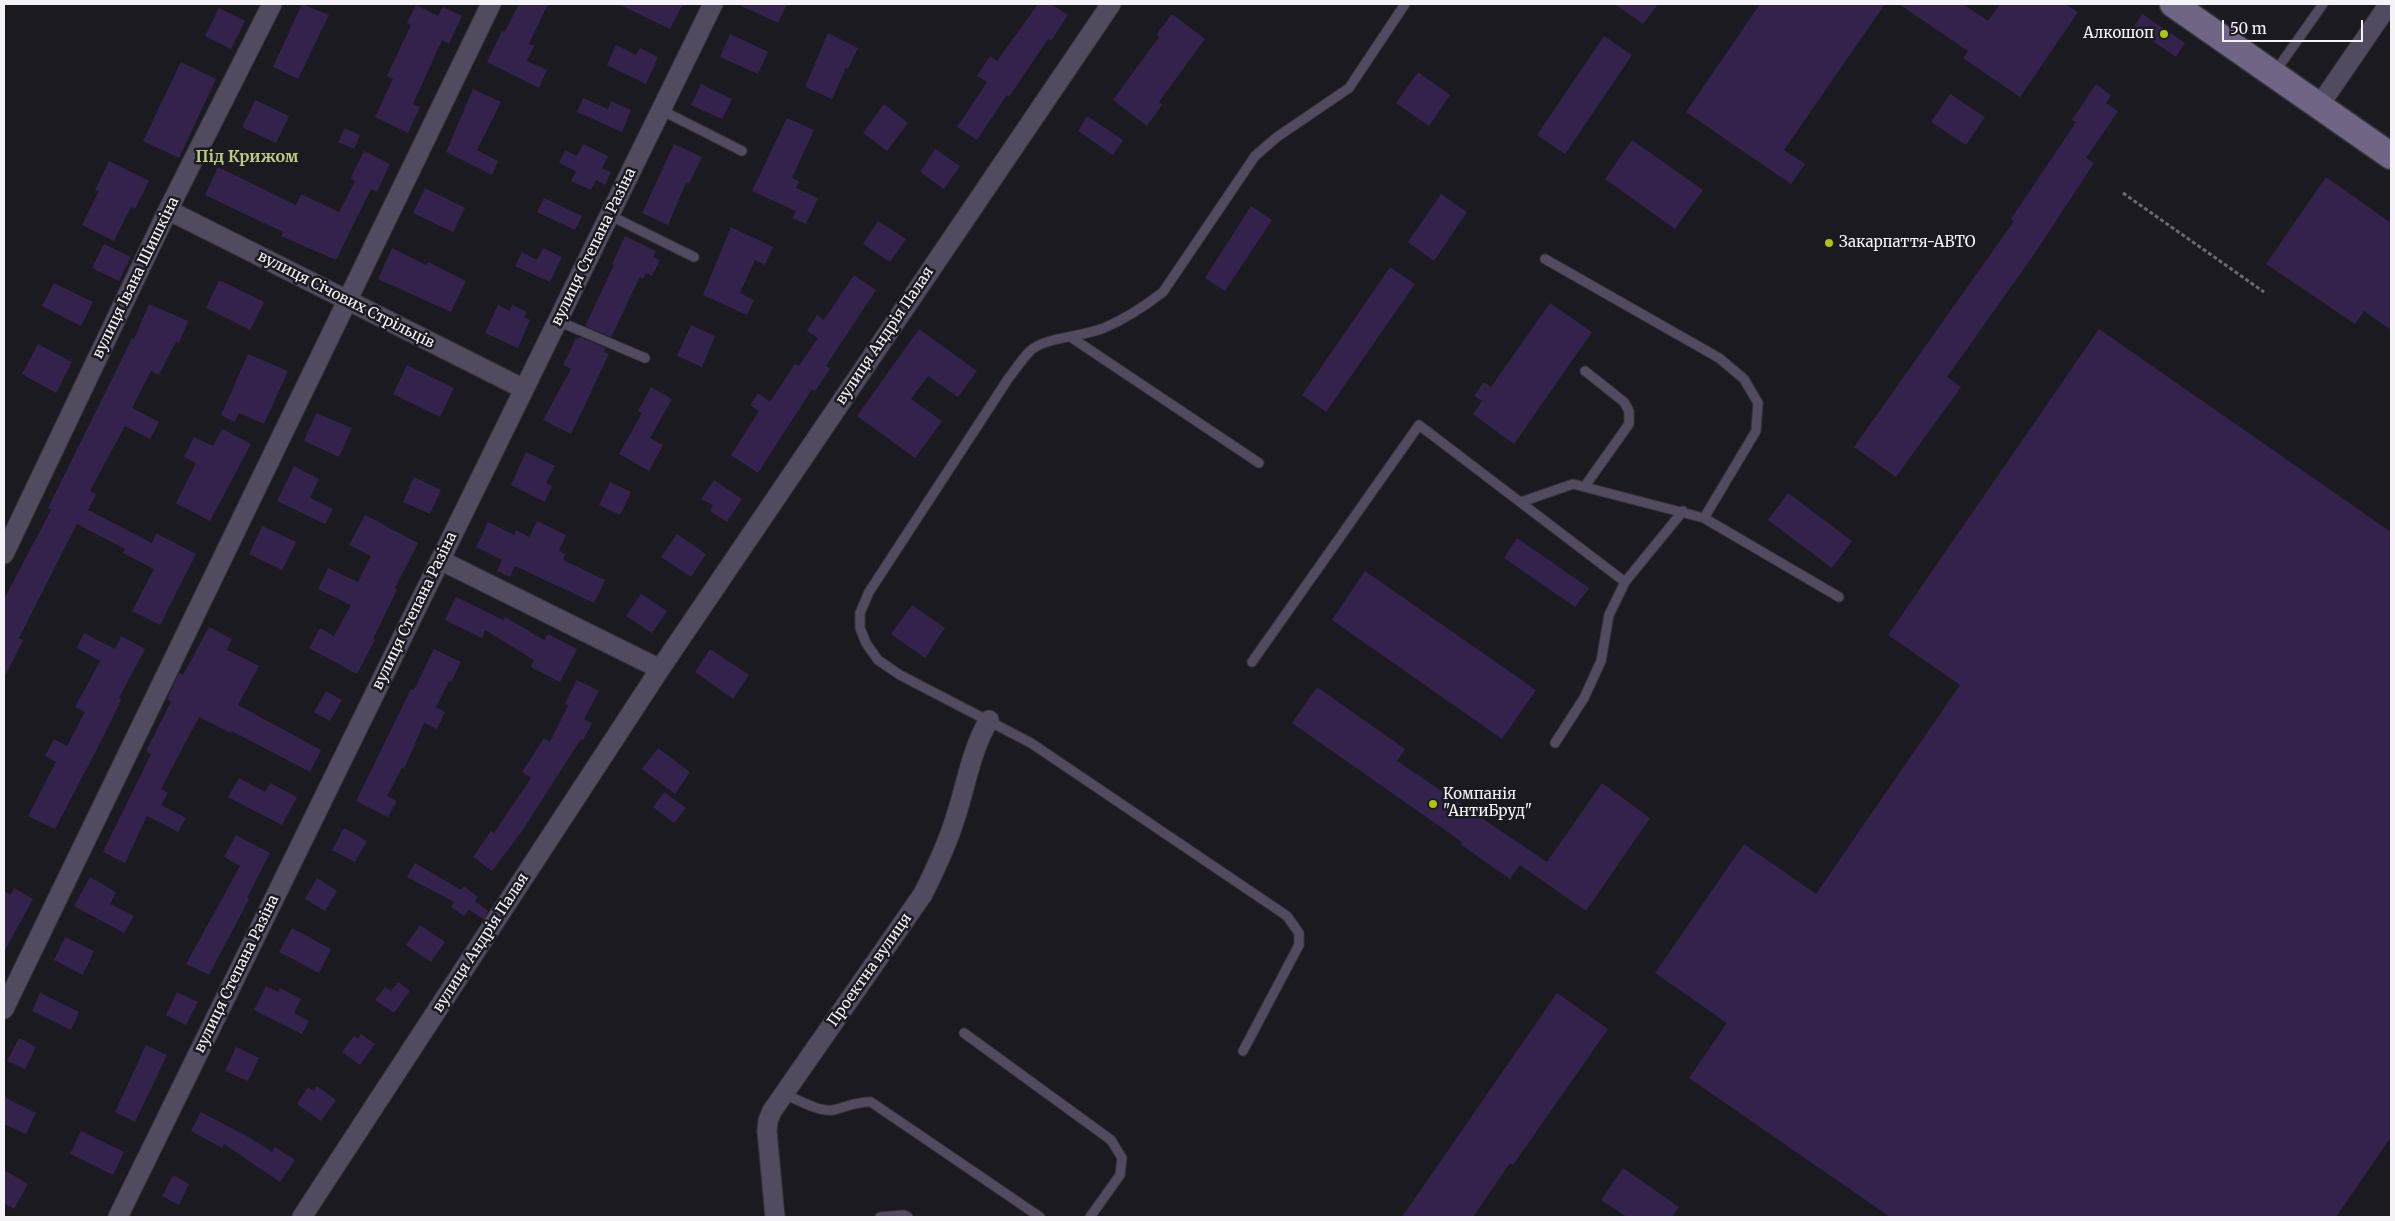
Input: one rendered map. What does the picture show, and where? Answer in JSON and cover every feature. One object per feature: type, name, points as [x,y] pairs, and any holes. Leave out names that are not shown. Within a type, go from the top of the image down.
[{"type":"street","name":"вулиця Івана Шишкіна","points":[[4,554],[168,210],[272,4]]},
{"type":"street","points":[[4,1009],[491,4]]},
{"type":"street","name":"вулиця Степана Разіна","points":[[118,1217],[713,4]]},
{"type":"street","name":"вулиця Андрія Палая","points":[[302,1217],[660,669],[1111,4]]},
{"type":"street","points":[[2319,106],[2389,4]]},
{"type":"street","points":[[2187,10],[2391,156]]},
{"type":"street","name":"вулиця Січових Стрільців","points":[[168,210],[524,389]]},
{"type":"street","points":[[440,560],[660,669]]},
{"type":"street","name":"Проектна вулиця","points":[[775,1217],[768,1121],[784,1094],[923,894],[936,869],[955,820],[978,737],[989,720]]},
{"type":"lane","points":[[1243,1051],[1299,945],[1299,933],[1287,916],[1031,743],[900,675],[878,660],[860,628],[860,613],[869,592],[888,560],[1008,379],[1030,351],[1049,341],[1072,338],[1103,328],[1145,306],[1163,292],[1254,156],[1277,137],[1349,88],[1405,4]]},
{"type":"lane","points":[[2274,74],[2323,4]]},
{"type":"lane","points":[[660,110],[742,150]]},
{"type":"lane","points":[[609,216],[694,257]]},
{"type":"lane","points":[[1546,259],[1719,358],[1744,379],[1758,403],[1756,431],[1704,518]]},
{"type":"lane","points":[[558,321],[645,358]]},
{"type":"lane","points":[[1072,338],[1259,463]]},
{"type":"lane","points":[[1585,371],[1624,402],[1629,411],[1629,424],[1585,486]]},
{"type":"lane","points":[[1252,662],[1420,425],[1625,582]]},
{"type":"lane","points":[[1521,502],[1572,484],[1683,511],[1704,518],[1839,597]]},
{"type":"lane","points":[[1555,743],[1584,698],[1601,661],[1609,616],[1625,582],[1683,511]]},
{"type":"lane","points":[[964,1033],[1111,1140],[1122,1158],[1120,1175],[1090,1217]]},
{"type":"lane","points":[[784,1094],[824,1110],[832,1110],[860,1101],[872,1102],[1040,1217]]},
{"type":"lane","points":[[880,1217],[904,1215],[908,1217]]},
{"type":"path","points":[[2123,193],[2264,292]]},
{"type":"building","points":[[302,4],[329,15],[298,79],[273,67]]},
{"type":"building","points":[[519,4],[548,4],[529,44],[534,46],[527,61],[547,70],[539,88],[487,62],[502,31],[505,32]]},
{"type":"building","points":[[618,4],[683,4],[670,29]]},
{"type":"building","points":[[737,4],[787,4],[778,23]]},
{"type":"building","points":[[1038,4],[1051,4],[1068,15],[1051,41],[1048,39],[1009,97],[1007,95],[977,140],[957,127],[987,82],[977,76],[990,56],[997,61]]},
{"type":"building","points":[[1615,4],[1658,4],[1643,24]]},
{"type":"building","points":[[1760,4],[1885,4],[1784,150],[1805,164],[1791,184],[1686,112]]},
{"type":"building","points":[[1899,4],[1963,4],[1988,21],[2000,4],[2065,4],[2078,12],[2020,97],[1963,58],[1968,51]]},
{"type":"building","points":[[416,5],[438,16],[443,7],[462,16],[449,44],[442,40],[413,104],[420,107],[408,133],[375,117],[393,79],[387,76],[411,25],[407,23]]},
{"type":"building","points":[[219,8],[245,21],[231,49],[205,36]]},
{"type":"building","points":[[1172,14],[1205,39],[1159,102],[1162,105],[1147,126],[1113,100],[1159,37],[1156,35]]},
{"type":"building","points":[[2142,14],[2185,43],[2176,57],[2133,28]]},
{"type":"building","points":[[828,33],[858,48],[848,69],[846,68],[832,99],[805,87]]},
{"type":"building","points":[[730,34],[768,52],[758,74],[720,57]]},
{"type":"building","points":[[1604,36],[1632,55],[1565,154],[1537,135]]},
{"type":"building","points":[[616,45],[636,55],[640,48],[658,57],[646,84],[607,65]]},
{"type":"building","points":[[181,62],[216,79],[179,158],[143,141]]},
{"type":"building","points":[[1418,72],[1450,95],[1429,126],[1396,103]]},
{"type":"building","points":[[701,84],[732,99],[722,119],[691,105]]},
{"type":"building","points":[[2096,84],[2111,95],[2106,103],[2118,111],[2086,158],[2094,163],[2035,253],[1947,377],[1961,387],[1896,477],[1854,447],[2014,221],[2011,219],[2076,122],[2072,120]]},
{"type":"building","points":[[473,89],[501,102],[477,150],[498,161],[492,175],[446,152]]},
{"type":"building","points":[[1950,94],[1985,117],[1966,145],[1931,122]]},
{"type":"building","points":[[583,98],[608,109],[611,101],[631,110],[622,132],[577,112]]},
{"type":"building","points":[[255,100],[289,116],[276,143],[242,127]]},
{"type":"building","points":[[884,104],[908,123],[887,151],[863,133]]},
{"type":"building","points":[[1087,116],[1123,140],[1113,155],[1078,131]]},
{"type":"building","points":[[787,118],[814,130],[792,178],[799,181],[796,188],[818,198],[806,224],[792,218],[796,211],[752,191]]},
{"type":"building","points":[[345,128],[360,135],[354,149],[338,142]]},
{"type":"building","points":[[1632,140],[1703,190],[1675,229],[1605,179]]},
{"type":"building","points":[[583,144],[608,156],[602,168],[611,172],[605,185],[596,180],[591,190],[571,181],[576,171],[559,163],[565,150],[577,156]]},
{"type":"building","points":[[674,144],[702,157],[689,184],[686,183],[668,225],[642,213]]},
{"type":"building","points":[[935,149],[960,166],[944,189],[920,172]]},
{"type":"building","points":[[364,151],[390,164],[377,192],[371,189],[336,260],[281,236],[283,232],[205,195],[218,167],[296,205],[301,194],[339,212],[355,181],[350,179]]},
{"type":"building","points":[[109,161],[149,181],[135,209],[131,207],[114,241],[82,225],[99,191],[95,190]]},
{"type":"building","points":[[2326,177],[2391,223],[2391,330],[2364,311],[2355,324],[2266,264]]},
{"type":"building","points":[[425,188],[465,208],[453,232],[413,213]]},
{"type":"building","points":[[1441,194],[1467,212],[1434,261],[1408,242]]},
{"type":"building","points":[[544,198],[582,216],[575,230],[537,212]]},
{"type":"building","points":[[1251,206],[1272,220],[1225,291],[1205,278]]},
{"type":"building","points":[[878,221],[906,239],[890,262],[863,244]]},
{"type":"building","points":[[731,227],[773,247],[765,265],[755,260],[740,293],[754,300],[747,315],[703,295]]},
{"type":"building","points":[[625,236],[656,251],[653,257],[660,260],[652,276],[646,273],[643,279],[640,277],[611,337],[585,326],[614,265],[612,264]]},
{"type":"building","points":[[104,244],[131,257],[119,281],[92,268]]},
{"type":"building","points":[[392,248],[426,265],[428,262],[466,281],[451,312],[378,279]]},
{"type":"building","points":[[543,248],[562,257],[550,282],[515,266],[522,252],[537,260]]},
{"type":"building","points":[[1390,267],[1415,284],[1326,412],[1302,395]]},
{"type":"building","points":[[854,275],[876,290],[826,366],[830,369],[815,391],[812,389],[758,473],[731,455],[759,411],[750,405],[758,393],[770,402],[795,364],[799,366],[818,338],[807,331],[817,315],[824,320]]},
{"type":"building","points":[[219,280],[264,302],[250,330],[206,308]]},
{"type":"building","points":[[54,283],[93,302],[81,326],[42,306]]},
{"type":"building","points":[[1550,303],[1592,332],[1514,444],[1473,414],[1482,401],[1474,396],[1484,382],[1491,387]]},
{"type":"building","points":[[149,304],[188,321],[179,343],[176,342],[159,375],[151,371],[132,408],[159,422],[150,439],[125,426],[90,491],[96,494],[88,510],[152,543],[156,533],[196,554],[160,625],[132,611],[154,569],[123,553],[125,549],[77,524],[19,638],[23,640],[4,678],[4,599],[51,510],[48,508],[132,338],[134,339]]},
{"type":"building","points":[[498,305],[510,311],[512,305],[527,312],[524,317],[530,320],[518,348],[485,333]]},
{"type":"building","points":[[691,325],[715,336],[702,367],[677,356]]},
{"type":"building","points":[[919,329],[977,371],[958,397],[928,376],[911,399],[942,421],[915,458],[857,416]]},
{"type":"building","points":[[2099,329],[2391,532],[2391,1137],[2336,1217],[1890,1217],[1689,1078],[1727,1023],[1655,973],[1744,844],[1816,894],[1960,685],[1888,635]]},
{"type":"building","points":[[580,337],[606,348],[604,352],[609,354],[571,434],[543,420],[571,369],[563,365],[576,338]]},
{"type":"building","points":[[38,344],[72,362],[56,393],[22,374]]},
{"type":"building","points":[[248,354],[288,371],[264,424],[239,413],[235,422],[221,415]]},
{"type":"building","points":[[407,365],[454,388],[440,417],[393,394]]},
{"type":"building","points":[[651,387],[672,399],[650,438],[663,445],[649,471],[619,454],[642,413],[638,411]]},
{"type":"building","points":[[316,413],[352,428],[339,457],[304,441]]},
{"type":"building","points":[[222,429],[251,444],[210,521],[176,503],[196,463],[184,457],[194,437],[213,446]]},
{"type":"building","points":[[526,452],[555,466],[546,483],[552,486],[545,502],[511,485]]},
{"type":"building","points":[[294,466],[319,479],[310,498],[333,509],[325,524],[277,501]]},
{"type":"building","points":[[414,477],[441,490],[430,514],[403,502]]},
{"type":"building","points":[[714,480],[742,499],[727,522],[710,511],[713,505],[701,499]]},
{"type":"building","points":[[610,482],[631,492],[620,515],[599,505]]},
{"type":"building","points":[[1788,493],[1852,541],[1832,568],[1768,520]]},
{"type":"building","points":[[365,515],[418,543],[395,588],[397,590],[373,639],[375,640],[357,674],[309,648],[320,628],[334,636],[351,605],[318,589],[328,568],[358,582],[371,556],[349,545]]},
{"type":"building","points":[[537,521],[566,535],[559,551],[565,554],[563,560],[605,580],[594,603],[515,566],[510,577],[497,571],[502,560],[476,547],[488,522],[514,535],[516,530],[529,537]]},
{"type":"building","points":[[262,526],[296,542],[282,570],[249,554]]},
{"type":"building","points":[[677,534],[706,554],[691,577],[661,557]]},
{"type":"building","points":[[1517,538],[1589,588],[1575,607],[1504,558]]},
{"type":"building","points":[[1365,571],[1536,690],[1502,739],[1332,620]]},
{"type":"building","points":[[641,594],[667,611],[652,633],[626,616]]},
{"type":"building","points":[[456,597],[503,620],[505,617],[544,640],[548,634],[577,649],[560,682],[531,667],[534,660],[485,630],[482,638],[445,620]]},
{"type":"building","points":[[912,605],[945,628],[925,658],[891,634]]},
{"type":"building","points":[[209,627],[232,639],[227,650],[259,666],[238,705],[321,750],[310,772],[232,731],[231,733],[199,717],[161,789],[168,793],[161,805],[186,818],[178,832],[147,816],[125,863],[103,852],[151,754],[146,751],[171,702],[167,699],[179,673],[183,675]]},
{"type":"building","points":[[84,633],[115,649],[121,636],[145,649],[119,698],[121,700],[98,747],[55,829],[28,816],[56,762],[45,756],[54,739],[67,746],[85,712],[75,707],[100,661],[77,648]]},
{"type":"building","points":[[434,649],[461,662],[436,707],[445,712],[437,729],[424,723],[404,769],[402,768],[387,796],[397,801],[388,817],[356,801],[411,689],[414,690]]},
{"type":"building","points":[[710,649],[749,675],[733,699],[695,672]]},
{"type":"building","points":[[577,680],[599,691],[584,719],[592,723],[583,740],[581,739],[522,831],[492,871],[473,857],[491,831],[494,833],[531,778],[522,772],[544,738],[550,742],[568,706],[565,704]]},
{"type":"building","points":[[1317,687],[1405,749],[1397,761],[1547,862],[1602,783],[1650,818],[1586,911],[1520,865],[1510,879],[1460,844],[1462,842],[1292,723]]},
{"type":"building","points":[[326,691],[342,700],[330,721],[314,712]]},
{"type":"building","points":[[658,748],[690,772],[675,794],[642,769]]},
{"type":"building","points":[[239,778],[265,792],[270,783],[297,797],[282,825],[228,797]]},
{"type":"building","points":[[664,792],[686,808],[674,823],[653,807]]},
{"type":"building","points":[[344,828],[367,841],[355,862],[332,850]]},
{"type":"building","points":[[236,835],[270,853],[247,898],[249,899],[209,975],[186,964],[240,866],[224,857]]},
{"type":"building","points":[[415,863],[461,890],[464,886],[478,897],[475,901],[488,911],[484,919],[469,910],[464,916],[451,907],[454,902],[407,877]]},
{"type":"building","points":[[90,877],[116,892],[110,904],[134,916],[124,933],[74,906]]},
{"type":"building","points":[[317,878],[337,891],[325,911],[305,899]]},
{"type":"building","points":[[14,888],[33,899],[4,952],[4,891],[11,895]]},
{"type":"building","points":[[420,925],[445,942],[431,962],[406,945]]},
{"type":"building","points":[[292,928],[331,949],[319,973],[279,952]]},
{"type":"building","points":[[65,937],[94,951],[83,975],[54,960]]},
{"type":"building","points":[[398,982],[410,991],[394,1013],[375,1000],[385,987],[391,991]]},
{"type":"building","points":[[266,986],[278,992],[280,988],[301,999],[294,1013],[309,1021],[302,1034],[254,1010]]},
{"type":"building","points":[[177,992],[198,1002],[186,1025],[166,1015]]},
{"type":"building","points":[[40,993],[79,1012],[71,1030],[32,1011]]},
{"type":"building","points":[[1557,993],[1608,1029],[1513,1165],[1510,1163],[1473,1217],[1402,1217]]},
{"type":"building","points":[[361,1034],[375,1044],[360,1065],[342,1052],[354,1036],[358,1039]]},
{"type":"building","points":[[19,1038],[36,1047],[25,1069],[7,1061]]},
{"type":"building","points":[[146,1045],[167,1055],[135,1122],[115,1112]]},
{"type":"building","points":[[236,1047],[259,1058],[248,1081],[225,1071]]},
{"type":"building","points":[[317,1086],[336,1100],[321,1121],[297,1104],[308,1087],[314,1091]]},
{"type":"building","points":[[4,1097],[36,1113],[26,1134],[4,1124]]},
{"type":"building","points":[[201,1112],[272,1152],[275,1147],[295,1160],[280,1182],[224,1144],[222,1148],[191,1131]]},
{"type":"building","points":[[81,1131],[124,1152],[113,1175],[70,1154]]},
{"type":"building","points":[[1623,1168],[1679,1207],[1672,1217],[1627,1217],[1601,1200]]},
{"type":"building","points":[[4,1170],[28,1184],[14,1209],[4,1203]]},
{"type":"building","points":[[173,1175],[189,1184],[179,1205],[162,1196]]},
{"type":"place","name":"Алкошоп","points":[[2164,34]]},
{"type":"place","name":"Закарпаття-АВТО","points":[[1829,243]]},
{"type":"place","name":"Компанія \"АнтиБруд\"","points":[[1433,804]]},
{"type":"district","name":"Під Крижом","points":[[247,157]]}]
